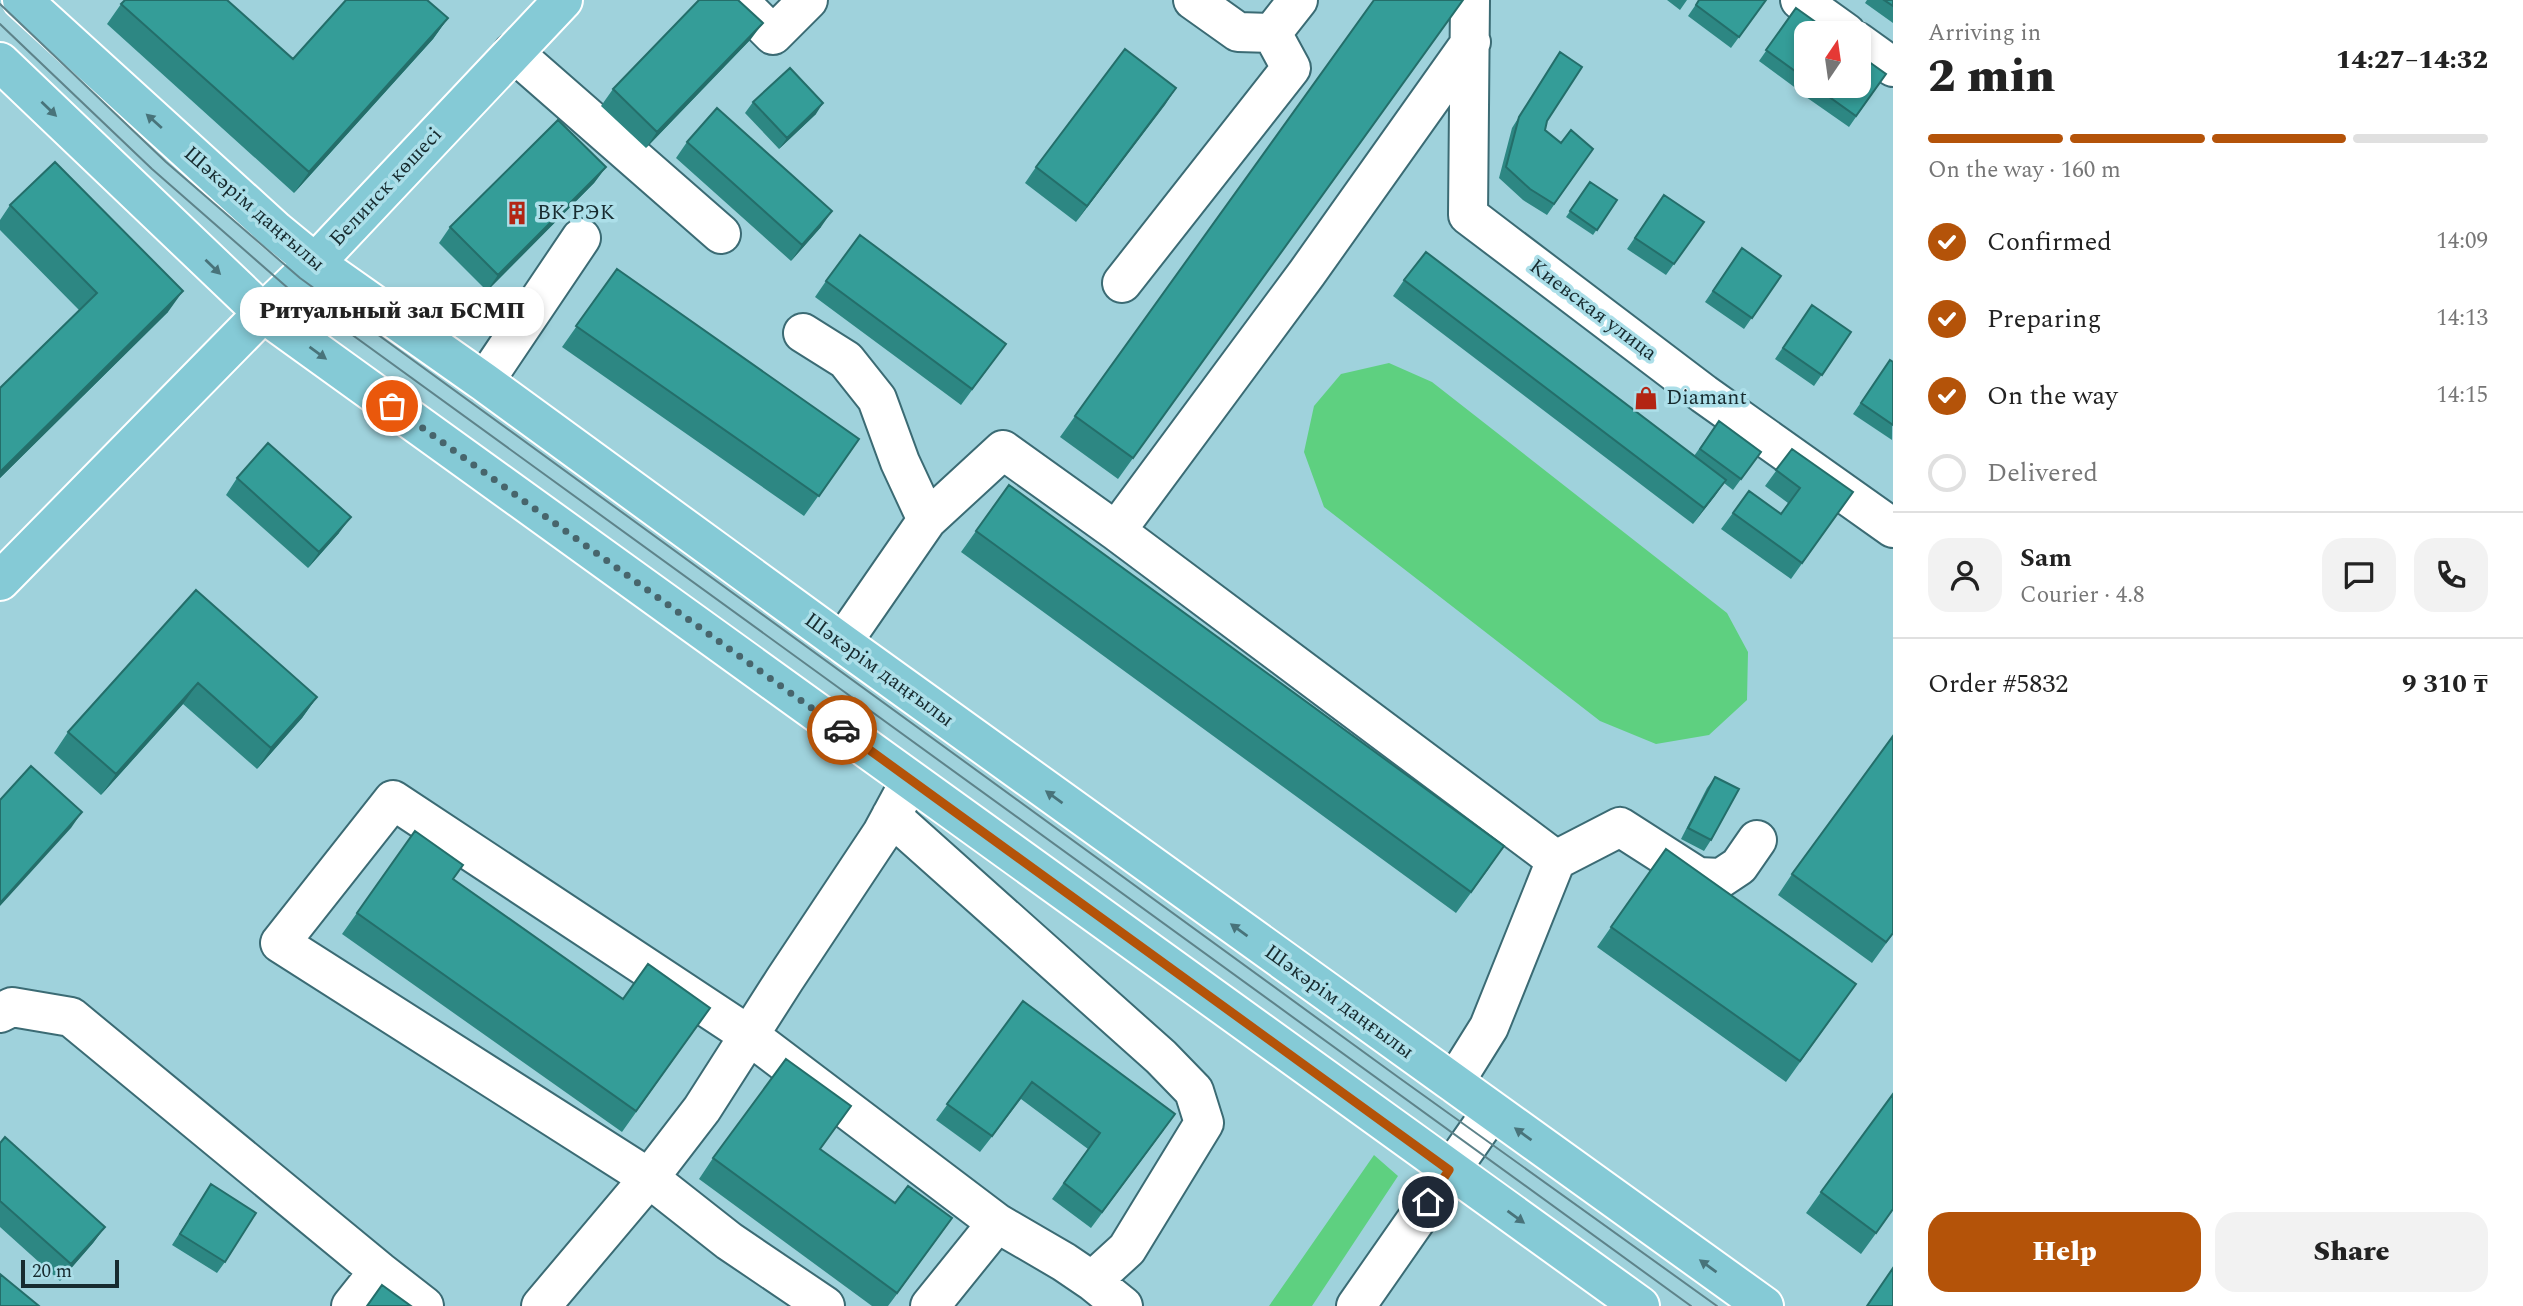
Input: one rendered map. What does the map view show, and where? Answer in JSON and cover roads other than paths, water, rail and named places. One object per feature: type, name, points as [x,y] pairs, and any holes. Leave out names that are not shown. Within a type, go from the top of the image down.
[{"type":"main road","name":"Шәкәрім даңғылы","points":[[22,0],[276,232],[315,263],[484,382],[1764,1306]]},
{"type":"main road","name":"Белинск көшесі","points":[[3,571],[315,263],[563,0]]},
{"type":"main road","points":[[0,62],[263,313],[1640,1306]]},
{"type":"street","points":[[738,0],[773,35],[808,0]]},
{"type":"street","points":[[1193,0],[1238,32],[1272,33]]},
{"type":"street","points":[[1272,33],[1298,0]]},
{"type":"street","name":"Киевская улица","points":[[1470,0],[1468,215],[1704,394],[1893,528]]},
{"type":"street","points":[[1800,0],[1829,21]]},
{"type":"street","points":[[1122,283],[1291,68],[1272,33]]},
{"type":"street","points":[[1116,531],[1307,273],[1471,42]]},
{"type":"street","points":[[1871,51],[1893,67]]},
{"type":"street","points":[[513,52],[722,234]]},
{"type":"street","points":[[484,382],[581,238]]},
{"type":"street","points":[[803,332],[846,360],[877,399],[900,462],[927,520]]},
{"type":"street","points":[[842,643],[927,520],[1003,450],[1116,531],[1556,860]]},
{"type":"street","points":[[541,1306],[649,1178],[702,1109],[891,816],[911,778]]},
{"type":"street","points":[[825,1306],[729,1241],[649,1178],[280,943],[393,800],[750,1036],[997,1223],[1064,1262],[1123,1306]]},
{"type":"street","points":[[891,816],[1161,1057],[1194,1091],[1204,1123],[1127,1249],[1091,1281]]},
{"type":"street","points":[[1454,1083],[1489,1027],[1556,860],[1620,827],[1698,877],[1721,878],[1739,866],[1757,840]]},
{"type":"street","points":[[0,1013],[12,1007],[71,1017],[424,1306]]},
{"type":"street","points":[[1356,1306],[1492,1111]]},
{"type":"street","points":[[930,1306],[997,1223]]},
{"type":"street","points":[[351,1306],[379,1271]]},
{"type":"tram line","points":[[0,4],[166,162],[300,278],[1717,1306]]},
{"type":"tram line","points":[[0,24],[152,169],[289,289],[1691,1306]]},
{"type":"place","name":"ВК РЭК","points":[[517,213]]},
{"type":"place","name":"Diamant","points":[[1646,398]]},
{"type":"place","name":"Ритуальный зал БСМП","points":[[392,406]]}]
